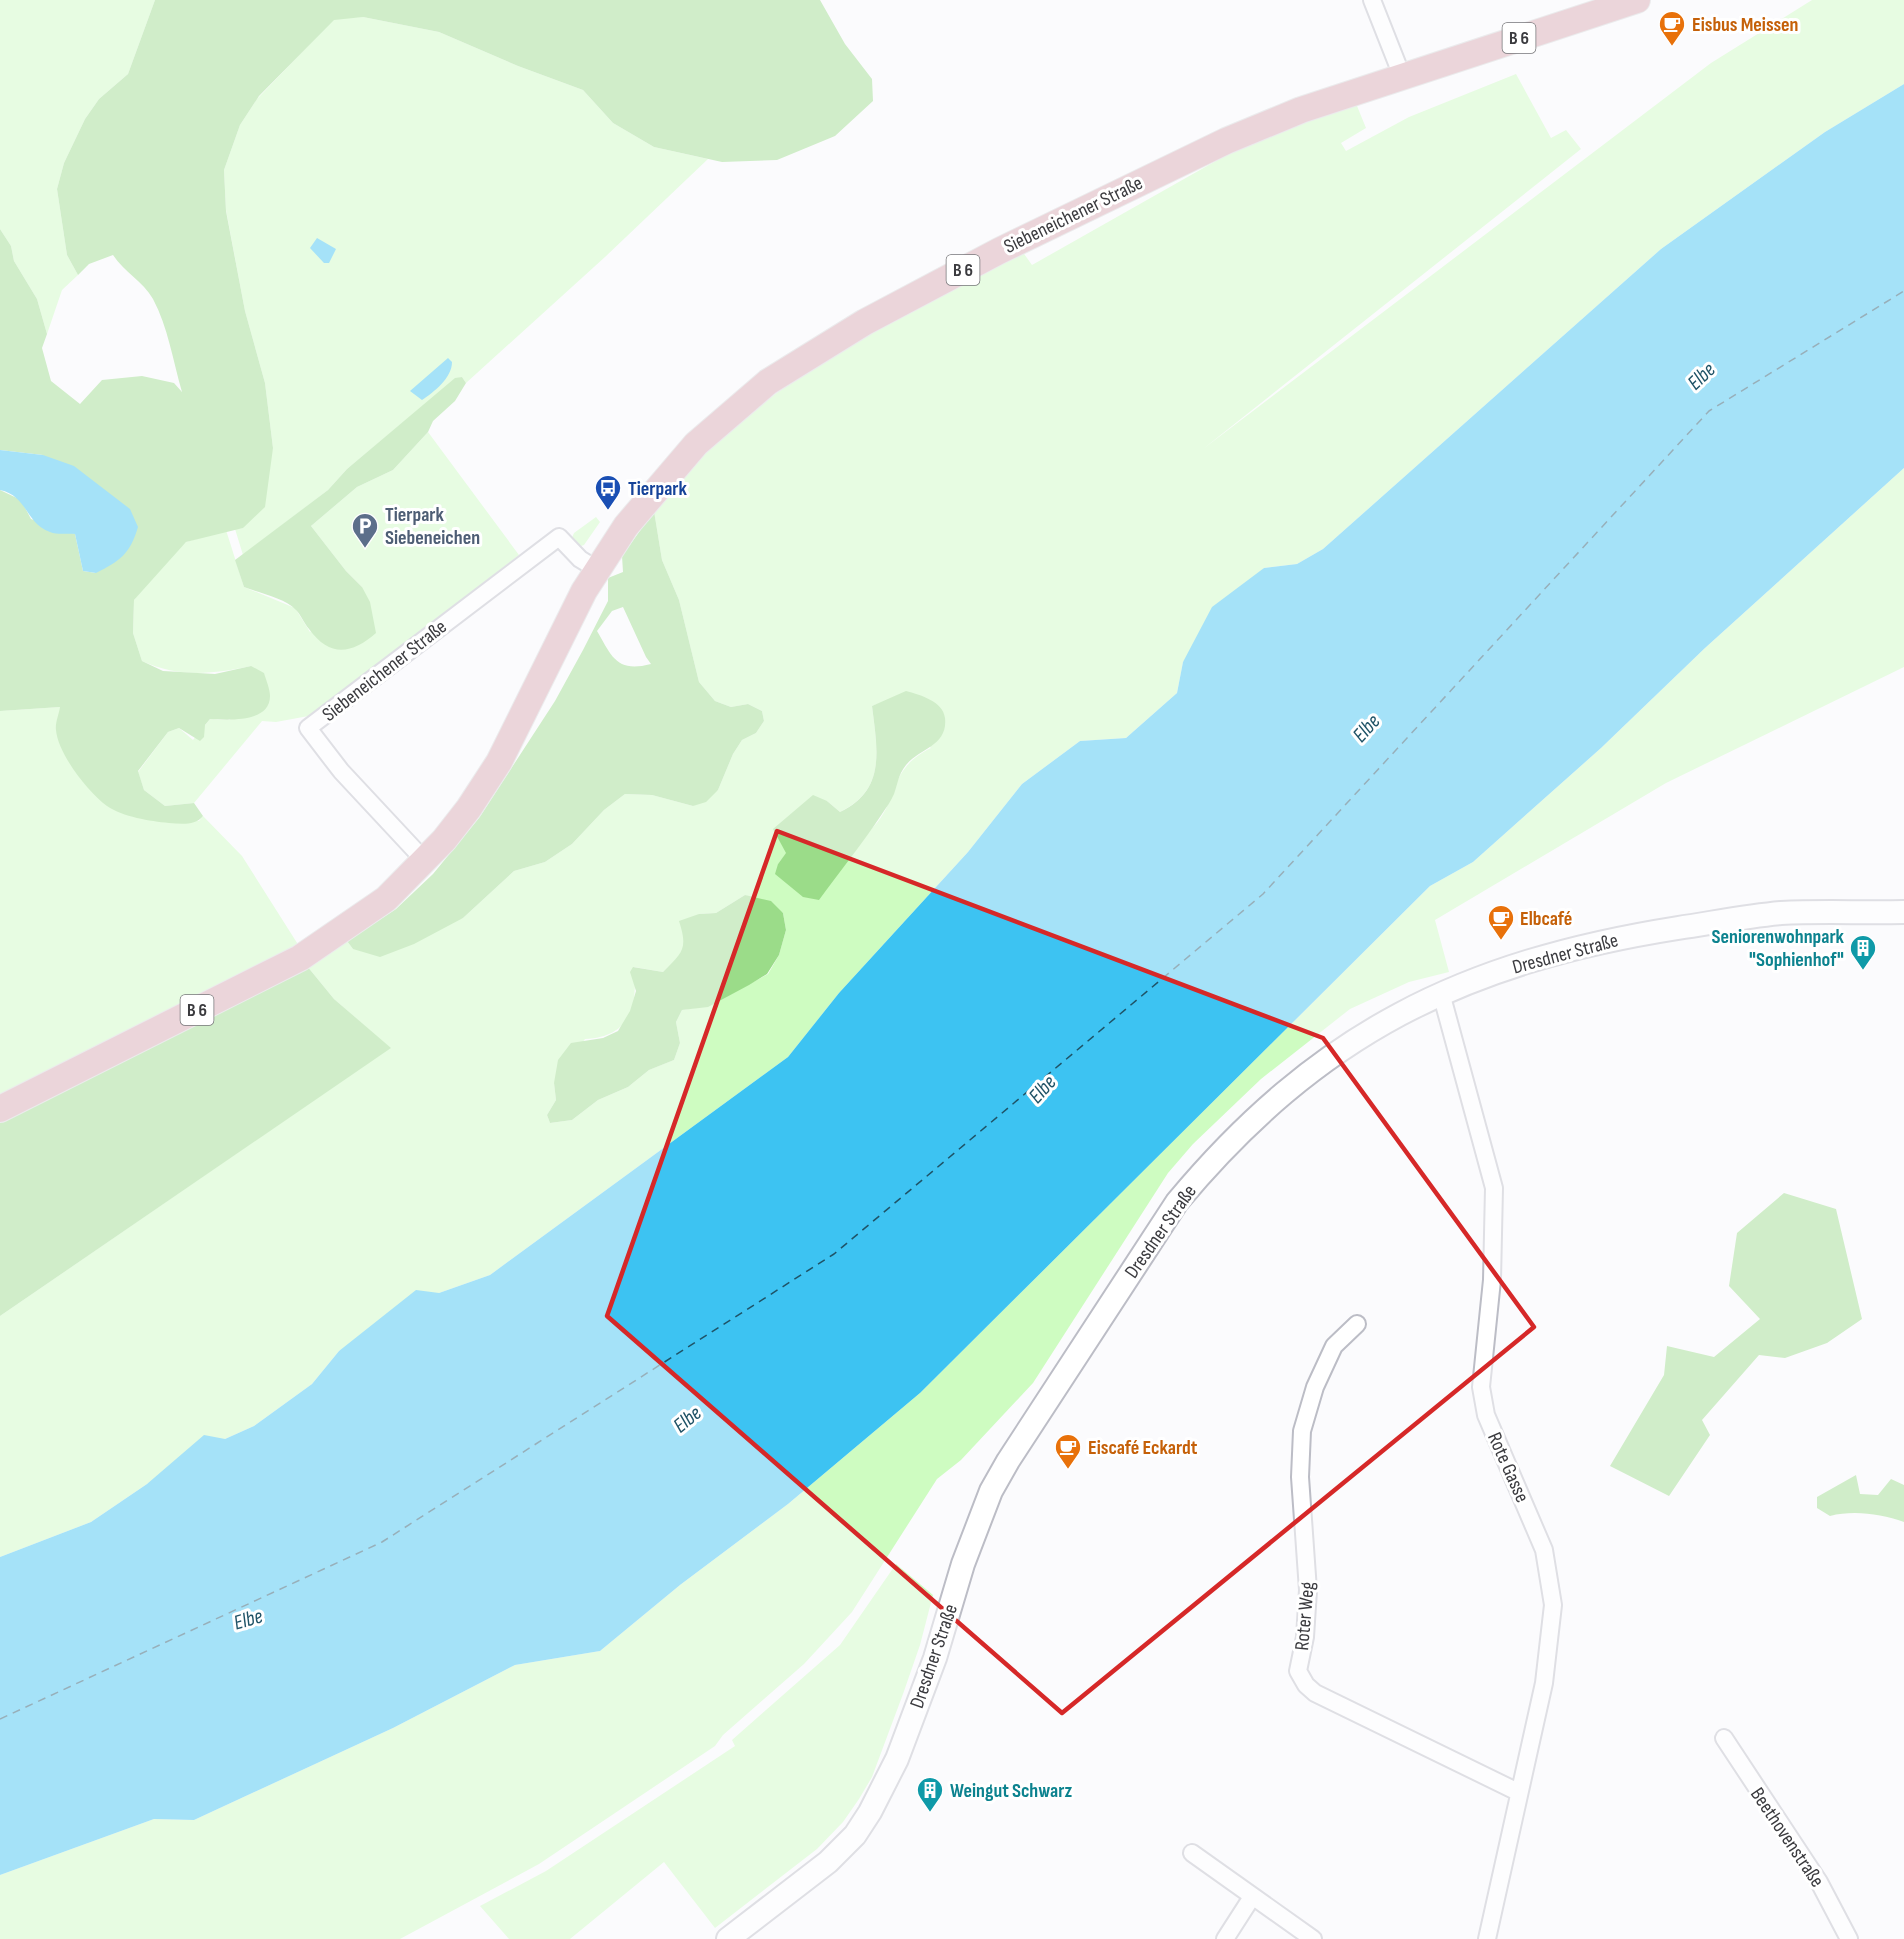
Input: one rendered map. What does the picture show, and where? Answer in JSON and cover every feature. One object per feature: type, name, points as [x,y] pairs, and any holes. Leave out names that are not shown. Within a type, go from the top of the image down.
[{"type":"main road","name":"Siebeneichener Straße","points":[[0,1109],[300,958],[386,898],[424,860],[469,808],[498,762],[566,624],[598,570],[645,501],[696,444],[768,382],[865,322],[1029,235],[1170,166],[1301,110],[1637,0]]},
{"type":"main road","name":"Dresdner Straße","points":[[728,1939],[828,1862],[855,1835],[870,1812],[897,1759],[935,1658],[963,1563],[991,1491],[1008,1461],[1177,1202],[1240,1132],[1301,1078],[1333,1053],[1395,1015],[1441,993],[1515,965],[1573,948],[1650,932],[1780,914],[1904,912]]},
{"type":"street","points":[[1372,0],[1402,76]]},
{"type":"street","name":"Siebeneichener Straße","points":[[424,860],[341,771],[308,728],[559,537],[580,559],[598,570]]},
{"type":"street","name":"Rote Gasse","points":[[1441,993],[1494,1188],[1492,1280],[1481,1387],[1486,1414],[1544,1550],[1552,1605],[1548,1655],[1487,1939]]},
{"type":"street","name":"Roter Weg","points":[[1358,1324],[1334,1346],[1315,1387],[1302,1431],[1300,1477],[1308,1590],[1305,1637],[1298,1671],[1306,1685],[1315,1693],[1518,1792]]},
{"type":"street","name":"Beethovenstraße","points":[[1724,1738],[1819,1882],[1849,1939]]},
{"type":"street","points":[[1192,1852],[1313,1939]]},
{"type":"street","points":[[1225,1939],[1252,1897]]},
{"type":"highlighted area","points":[[777,831],[1323,1038],[1534,1327],[1062,1713],[607,1316]]},
{"type":"green space","points":[[0,0],[155,0],[128,74],[99,99],[85,119],[64,163],[57,189],[67,255],[78,275],[62,290],[47,334],[37,299],[14,261],[11,246],[0,229]]},
{"type":"green space","points":[[155,0],[820,0],[845,44],[872,79],[873,101],[835,136],[777,160],[722,162],[654,147],[613,123],[583,90],[518,66],[439,32],[363,17],[334,20],[259,96],[240,125],[224,170],[226,211],[245,311],[265,383],[273,448],[265,507],[243,528],[186,542],[134,600],[133,633],[142,661],[163,671],[215,674],[251,666],[264,673],[270,696],[268,705],[256,715],[237,719],[210,719],[205,725],[204,737],[200,741],[179,728],[168,732],[138,771],[144,790],[165,806],[194,803],[203,816],[192,823],[183,824],[129,816],[113,810],[99,800],[75,772],[62,750],[56,727],[60,707],[0,711],[0,490],[21,500],[31,519],[75,534],[83,571],[96,573],[43,455],[0,450],[0,229],[11,246],[14,261],[37,299],[47,334],[42,348],[51,381],[80,404],[102,380],[142,376],[174,383],[182,392],[163,321],[153,299],[144,287],[122,267],[113,255],[89,264],[78,275],[67,255],[57,189],[64,163],[85,119],[99,99],[128,74]]},
{"type":"green space","points":[[1812,0],[1904,0],[1904,84],[1825,132],[1661,249],[1323,549],[1297,564],[1264,568],[1183,662],[1177,693],[1126,738],[1080,741],[1022,784],[968,852],[839,993],[788,1057],[490,1275],[439,1293],[339,1351],[312,1384],[254,1426],[225,1439],[147,1484],[91,1522],[0,1557],[0,1316],[390,1048],[334,999],[307,966],[347,941],[353,949],[463,918],[514,871],[545,862],[572,844],[604,810],[625,794],[652,795],[693,806],[718,790],[733,754],[742,740],[756,733],[764,721],[762,711],[748,704],[731,707],[715,701],[699,682],[679,600],[662,560],[654,511],[689,468],[731,429],[809,371],[893,320],[1022,251],[1032,265],[1230,153],[1355,101],[1366,128],[1341,143],[1346,151],[1409,117],[1516,74],[1551,138],[1566,130],[1581,149],[1203,449],[1711,63]],"holes":[[[880,703],[931,748],[906,766],[886,809],[869,831],[778,864],[827,801],[840,812],[855,803],[866,792],[876,766],[876,737],[872,706]],[[745,895],[783,913],[786,930],[779,955],[768,974],[708,1006],[682,1010],[676,1022],[680,1043],[674,1060],[649,1070],[628,1087],[598,1100],[572,1120],[550,1123],[547,1115],[556,1100],[554,1083],[585,1039],[612,1033],[628,1017],[634,995],[634,967],[663,972],[682,954],[685,939],[699,914],[716,913]]]},
{"type":"green space","points":[[363,17],[439,32],[518,66],[583,90],[613,123],[654,147],[708,159],[605,257],[466,383],[462,377],[455,379],[347,469],[328,490],[243,555],[235,529],[243,528],[273,448],[265,383],[245,311],[226,210],[224,170],[240,125],[257,99],[335,18]]},
{"type":"green space","points":[[462,377],[466,383],[455,401],[433,421],[428,432],[393,470],[357,487],[311,526],[346,571],[362,587],[370,602],[376,633],[350,649],[333,649],[317,638],[291,606],[279,599],[244,587],[235,560],[328,490],[347,469],[455,378]]},
{"type":"green space","points":[[428,432],[519,555],[314,715],[276,722],[262,721],[194,803],[165,806],[144,790],[138,772],[168,732],[179,728],[193,740],[210,719],[230,720],[251,666],[196,673],[169,670],[142,661],[133,633],[134,600],[165,559],[186,542],[226,530],[244,587],[295,608],[310,632],[362,587],[346,571],[311,526],[357,487],[393,470]]},
{"type":"green space","points":[[1904,468],[1904,667],[1666,783],[1435,920],[1449,972],[1409,982],[1350,1009],[1261,1079],[1193,1144],[1168,1173],[1033,1383],[961,1460],[937,1479],[852,1612],[804,1664],[723,1735],[715,1746],[539,1864],[400,1939],[0,1939],[0,1875],[154,1819],[194,1820],[393,1728],[515,1665],[600,1651],[680,1585],[788,1504],[920,1393],[1430,886],[1473,862],[1601,748],[1705,648]]},
{"type":"green space","points":[[654,511],[662,560],[679,600],[699,682],[715,701],[731,707],[748,704],[762,711],[764,721],[756,733],[742,740],[733,754],[718,790],[706,802],[693,806],[652,795],[625,794],[604,810],[572,844],[545,862],[514,871],[463,918],[414,944],[380,957],[353,949],[347,941],[396,909],[433,874],[479,818],[555,701],[583,650],[608,601],[608,578],[623,572],[622,556]],"holes":[[[623,607],[651,664],[630,666],[617,661],[612,655],[597,631],[612,611]]]},
{"type":"green space","points":[[596,517],[600,522],[584,545],[578,547],[571,540],[574,533]]},
{"type":"green space","points":[[906,691],[930,700],[940,707],[945,718],[942,735],[932,746],[906,765],[887,807],[819,900],[803,897],[775,874],[778,864],[786,853],[773,829],[813,795],[827,801],[840,812],[855,803],[866,792],[876,766],[876,737],[872,706]]},
{"type":"green space","points":[[60,707],[84,783],[199,821],[203,816],[242,856],[299,946],[0,1109],[0,711]]},
{"type":"green space","points":[[745,895],[771,901],[783,913],[786,930],[779,955],[767,974],[708,1007],[682,1010],[676,1022],[680,1043],[674,1060],[649,1070],[628,1087],[598,1100],[572,1120],[550,1123],[547,1115],[556,1100],[554,1083],[558,1060],[571,1043],[603,1038],[618,1031],[630,1011],[636,991],[630,972],[633,967],[663,972],[682,950],[683,938],[679,921],[699,914],[716,913]]},
{"type":"green space","points":[[307,966],[334,999],[391,1048],[0,1316],[0,1109]]},
{"type":"green space","points":[[1784,1193],[1836,1209],[1862,1319],[1827,1343],[1785,1358],[1759,1355],[1702,1420],[1710,1435],[1669,1496],[1610,1466],[1664,1375],[1667,1346],[1714,1357],[1760,1319],[1729,1286],[1737,1233]]},
{"type":"green space","points":[[1856,1475],[1860,1494],[1878,1495],[1891,1479],[1904,1485],[1904,1522],[1867,1514],[1848,1513],[1830,1516],[1817,1508],[1817,1497]]},
{"type":"green space","points":[[896,1564],[933,1595],[920,1645],[872,1777],[843,1822],[817,1849],[715,1928],[664,1862],[570,1939],[509,1939],[480,1906],[546,1871],[735,1746],[732,1740],[840,1645]]},
{"type":"water","name":"Elbe","points":[[1904,84],[1904,468],[1705,648],[1601,748],[1473,862],[1430,886],[920,1393],[788,1504],[680,1585],[600,1651],[515,1665],[393,1728],[194,1820],[154,1819],[0,1875],[0,1557],[91,1522],[147,1484],[204,1435],[225,1439],[254,1426],[312,1384],[339,1351],[416,1290],[439,1293],[490,1275],[788,1057],[839,993],[968,852],[1022,784],[1080,741],[1126,738],[1177,693],[1183,662],[1212,607],[1264,568],[1297,564],[1323,549],[1661,249],[1825,132]]},
{"type":"water","points":[[317,238],[336,249],[329,263],[324,263],[310,248]]},
{"type":"water","points":[[448,358],[452,362],[449,374],[437,389],[422,400],[410,391]]},
{"type":"water","points":[[0,450],[43,455],[74,466],[130,509],[138,527],[128,550],[112,565],[96,573],[83,571],[75,534],[53,533],[42,528],[16,498],[0,490]]},
{"type":"ferry route","points":[[0,1719],[382,1542],[834,1254],[1263,894],[1709,411],[1904,291]]},
{"type":"place","name":"Eisbus Meissen","points":[[1672,47]]},
{"type":"place","name":"Tierpark","points":[[608,511]]},
{"type":"place","name":"Tierpark Siebeneichen","points":[[365,549]]},
{"type":"place","name":"Elbcafé","points":[[1501,941]]},
{"type":"place","name":"Seniorenwohnpark \"Sophienhof\"","points":[[1863,971]]},
{"type":"place","name":"Eiscafé Eckardt","points":[[1068,1470]]},
{"type":"place","name":"Weingut Schwarz","points":[[930,1813]]}]
